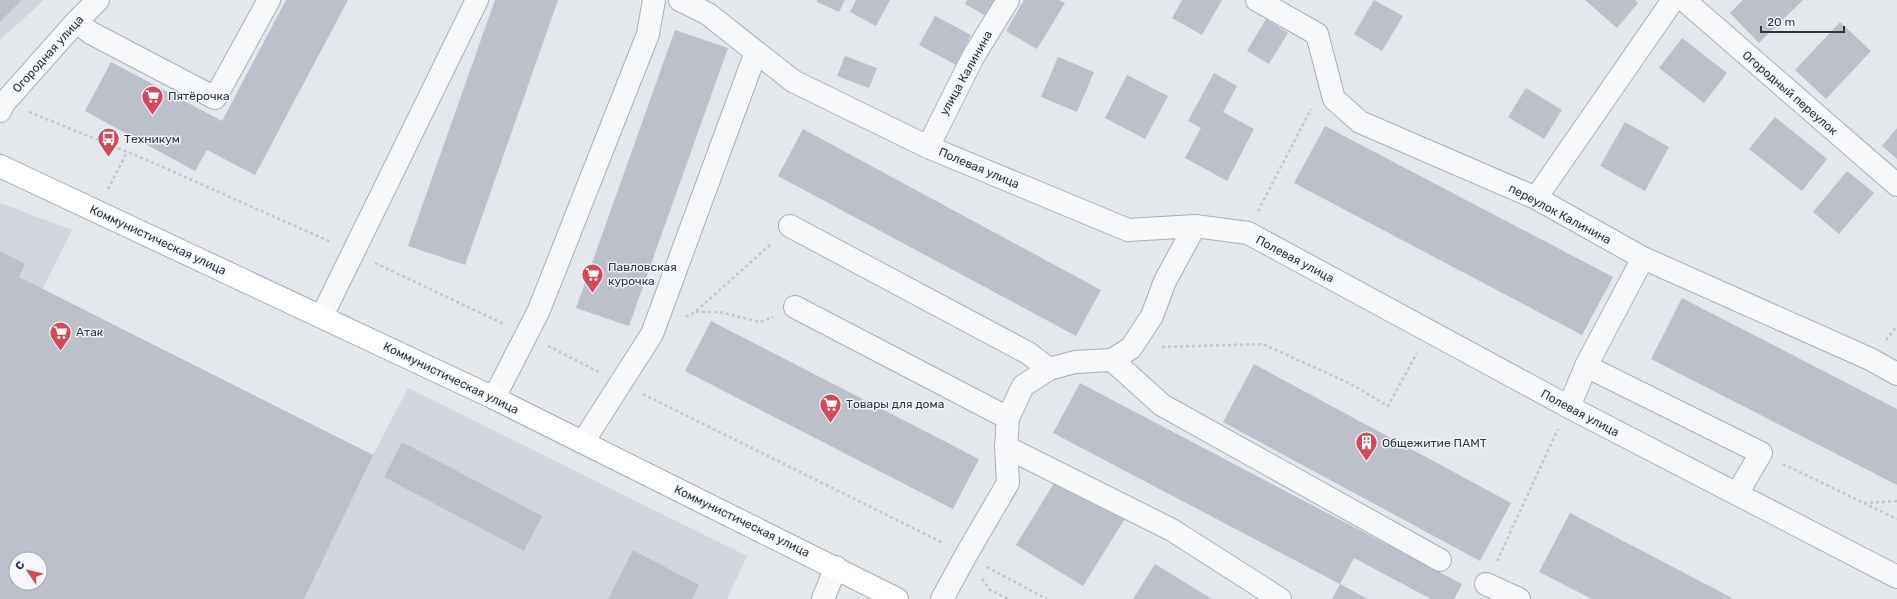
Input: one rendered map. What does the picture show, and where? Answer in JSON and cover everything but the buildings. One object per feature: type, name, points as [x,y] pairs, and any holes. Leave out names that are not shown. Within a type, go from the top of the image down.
[{"type":"main road","name":"Коммунистическая улица","points":[[0,166],[494,398],[836,567],[897,599]]},
{"type":"street","name":"Огородная улица","points":[[0,111],[4,103],[76,22],[98,0]]},
{"type":"street","points":[[76,22],[91,33],[215,98],[269,0]]},
{"type":"street","points":[[322,316],[477,0]]},
{"type":"street","points":[[494,398],[539,310],[648,34],[654,0]]},
{"type":"street","name":"Полевая улица","points":[[680,0],[708,14],[793,81],[928,147],[1128,230],[1195,226],[1248,233],[1569,407],[1897,577]]},
{"type":"street","name":"улица Калинина","points":[[928,147],[973,56],[1008,0]]},
{"type":"street","points":[[1257,0],[1317,34],[1334,99]]},
{"type":"street","points":[[1536,198],[1674,0]]},
{"type":"street","name":"Огородный переулок","points":[[1684,0],[1897,185]]},
{"type":"street","points":[[583,442],[652,334],[756,52]]},
{"type":"street","name":"переулок Калинина","points":[[1334,99],[1360,122],[1536,198],[1643,258],[1870,359],[1897,374]]},
{"type":"street","points":[[790,226],[1028,353],[1049,369]]},
{"type":"street","points":[[942,599],[1008,483],[1006,447],[1008,418],[1023,386],[1049,369],[1075,362],[1112,360],[1131,348],[1152,316],[1165,281],[1195,226]]},
{"type":"street","points":[[1569,407],[1586,366],[1643,258]]},
{"type":"street","points":[[796,308],[1008,418]]},
{"type":"street","points":[[1112,360],[1162,405],[1440,560]]},
{"type":"street","points":[[1586,366],[1760,453],[1737,494]]},
{"type":"street","points":[[1006,447],[1172,530],[1280,599]]},
{"type":"street","points":[[823,599],[836,567]]},
{"type":"street","points":[[1486,584],[1519,599]]},
{"type":"path","points":[[1248,233],[1273,179],[1313,105],[1334,99]]},
{"type":"path","points":[[652,334],[696,312],[790,226]]},
{"type":"path","points":[[696,312],[719,312],[760,322],[796,308]]},
{"type":"path","points":[[1131,348],[1264,344],[1351,384],[1388,406],[1429,332]]},
{"type":"path","points":[[1486,584],[1569,407]]},
{"type":"path","points":[[1760,453],[1897,519]]},
{"type":"path","points":[[1864,503],[1897,501]]},
{"type":"path","points":[[966,555],[1047,599]]},
{"type":"shaded area","points":[[0,0],[44,0],[0,40]]},
{"type":"shaded area","points":[[0,203],[72,230],[42,290],[373,455],[408,388],[747,556],[727,599],[0,599]]},
{"type":"place","name":"Пятёрочка","points":[[153,116]]},
{"type":"place","name":"Техникум","points":[[109,158]]},
{"type":"place","name":"Павловская курочка","points":[[593,294]]},
{"type":"place","name":"Атак","points":[[61,352]]},
{"type":"place","name":"Товары для дома","points":[[831,424]]},
{"type":"place","name":"Общежитие ПАМТ","points":[[1367,462]]}]
